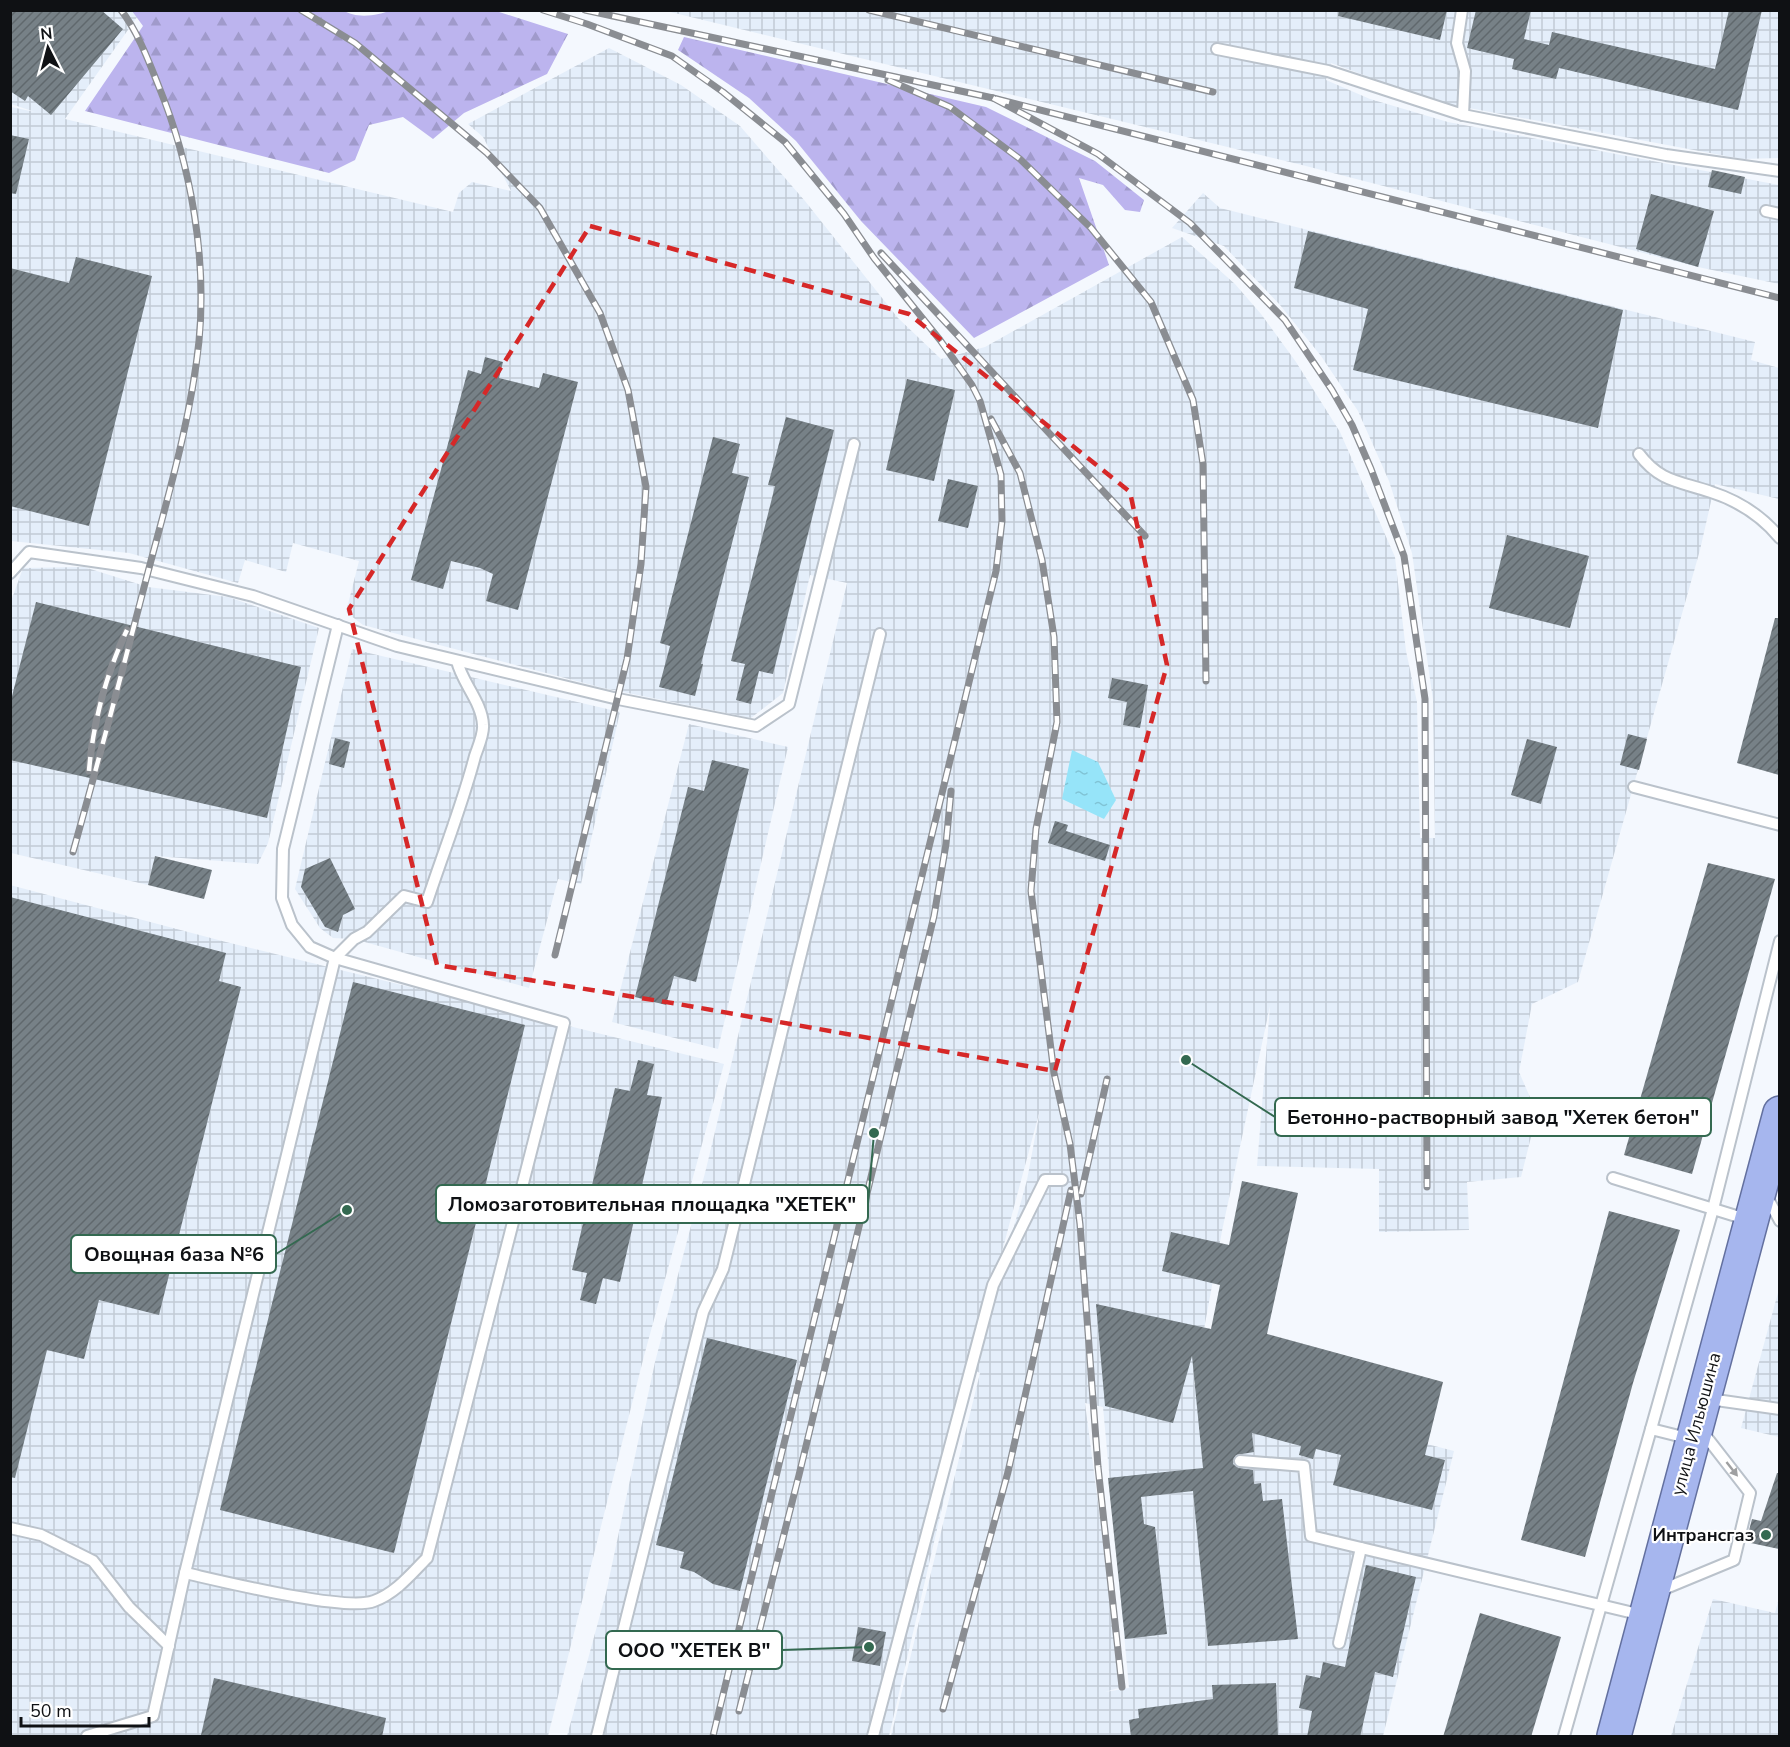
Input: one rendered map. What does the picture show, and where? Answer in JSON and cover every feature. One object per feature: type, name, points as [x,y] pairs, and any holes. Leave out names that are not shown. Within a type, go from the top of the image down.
[{"type":"highway","name":"улица Ильюшина","points":[[1614,1737],[1696,1420],[1766,1221],[1761,1186],[1779,1113]]},
{"type":"lane","points":[[1462,10],[1457,43],[1465,71],[1463,115]]},
{"type":"lane","points":[[1217,49],[1328,71],[1463,115],[1666,155],[1779,171]]},
{"type":"lane","points":[[1766,211],[1779,214]]},
{"type":"lane","points":[[10,573],[28,552],[141,568],[253,596],[397,646],[618,699],[756,726],[789,704],[854,444]]},
{"type":"lane","points":[[1639,453],[1658,475],[1740,504],[1766,522],[1779,538]]},
{"type":"lane","points":[[185,1573],[340,1604],[373,1602],[399,1587],[427,1558],[564,1023],[334,958],[310,947],[292,925],[282,898],[283,849],[338,625]]},
{"type":"lane","points":[[597,1737],[703,1312],[723,1269],[880,634]]},
{"type":"lane","points":[[87,1737],[153,1716],[185,1573],[334,958],[354,939],[367,932],[404,896],[427,902],[448,838],[463,803],[483,725],[472,692],[460,676],[457,661]]},
{"type":"lane","points":[[1634,787],[1779,825]]},
{"type":"lane","points":[[1564,1737],[1713,1209],[1779,941]]},
{"type":"lane","points":[[1612,1178],[1713,1209],[1766,1221]]},
{"type":"lane","points":[[873,1737],[993,1285],[1046,1180],[1062,1180]]},
{"type":"lane","points":[[1651,1428],[1779,1409]]},
{"type":"lane","points":[[1240,1461],[1304,1466],[1311,1536],[1600,1605],[1647,1606],[1734,1560],[1750,1493],[1696,1420]]},
{"type":"lane","points":[[10,1528],[41,1535],[93,1561],[129,1607],[169,1646]]},
{"type":"lane","points":[[1339,1643],[1361,1548]]},
{"type":"highlighted area","points":[[590,226],[909,314],[1130,492],[1167,665],[1055,1071],[678,1004],[437,965],[349,609]]},
{"type":"shaded area","points":[[136,10],[140,13],[65,119],[453,212],[459,193],[472,182],[511,191],[483,137],[468,124],[609,48],[681,85],[740,126],[805,201],[898,318],[941,359],[985,347],[1182,237],[1235,284],[1261,314],[1296,362],[1340,432],[1395,557],[1406,651],[1417,702],[1420,838],[1435,838],[1433,700],[1412,553],[1389,481],[1358,411],[1321,356],[1280,305],[1224,246],[1172,228],[1203,193],[1220,208],[1755,342],[1751,360],[1779,368],[1779,499],[1715,484],[1700,550],[1578,982],[1532,1004],[1519,1072],[1537,1113],[1521,1177],[1467,1182],[1469,1230],[1379,1232],[1379,1169],[1257,1166],[1270,1006],[1222,1231],[1194,1384],[1454,1451],[1383,1736],[891,1736],[980,1373],[974,1370],[889,1736],[567,1736],[606,1593],[655,1362],[706,1169],[847,583],[810,575],[783,693],[751,718],[603,688],[363,625],[346,612],[359,561],[293,543],[286,572],[245,560],[238,583],[129,553],[11,541],[11,107],[35,112],[11,104],[10,11]],"holes":[[[1040,1110],[1027,1180],[979,1352],[993,1285]],[[1085,1403],[1103,1407],[1129,1688],[1105,1692],[1122,1687]]]},
{"type":"shaded area","points":[[666,11],[1779,11],[1779,158],[1742,159],[1437,102],[1331,63],[1326,80],[1370,99],[1448,122],[1779,185],[1779,284],[1698,267],[1302,165]]},
{"type":"shaded area","points":[[84,567],[148,587],[228,597],[319,628],[268,843],[258,864],[155,856],[148,885],[11,853],[10,604],[23,568]]},
{"type":"shaded area","points":[[352,649],[620,712],[581,884],[558,879],[529,988],[354,939],[333,938],[320,928],[295,889]]},
{"type":"shaded area","points":[[689,724],[788,747],[718,1049],[612,1022]]},
{"type":"shaded area","points":[[10,885],[226,942],[724,1064],[644,1356],[548,1736],[11,1736]]},
{"type":"shaded area","points":[[1779,1289],[1779,1437],[1741,1428]]},
{"type":"shaded area","points":[[1779,1598],[1779,1736],[1671,1736],[1713,1599],[1775,1613]]},
{"type":"green space","points":[[343,10],[354,15],[367,16],[391,10],[496,11],[568,34],[547,74],[464,113],[433,139],[403,117],[369,125],[355,160],[329,173],[85,111],[143,26],[132,11]]},
{"type":"green space","points":[[684,37],[986,107],[1095,161],[1144,200],[1140,212],[1125,210],[1103,185],[1079,178],[1109,265],[974,338],[861,221],[796,141],[749,98],[678,50]]},
{"type":"water","points":[[1072,750],[1098,762],[1116,800],[1104,819],[1062,799]]},
{"type":"building","points":[[10,10],[101,10],[123,29],[51,115],[28,96],[25,101],[10,91]]},
{"type":"building","points":[[1339,10],[1447,10],[1440,40],[1338,16]]},
{"type":"building","points":[[1476,10],[1531,10],[1524,39],[1549,45],[1552,32],[1715,69],[1729,10],[1762,10],[1738,110],[1559,68],[1556,79],[1512,69],[1514,59],[1467,48]]},
{"type":"building","points":[[10,135],[29,139],[16,194],[10,193]]},
{"type":"building","points":[[1712,170],[1745,177],[1741,194],[1708,187]]},
{"type":"building","points":[[1651,194],[1714,211],[1698,267],[1636,249]]},
{"type":"building","points":[[1308,231],[1623,310],[1598,428],[1353,370],[1368,309],[1294,288]]},
{"type":"building","points":[[76,257],[152,276],[89,526],[10,506],[10,268],[69,283]]},
{"type":"building","points":[[485,357],[503,362],[499,378],[539,388],[543,373],[578,382],[518,610],[486,601],[493,574],[480,568],[451,561],[443,589],[411,580],[468,370],[481,374]]},
{"type":"building","points":[[907,379],[955,390],[934,481],[886,470]]},
{"type":"building","points":[[786,417],[834,430],[773,674],[759,671],[751,704],[736,700],[745,664],[731,661],[775,486],[768,485]]},
{"type":"building","points":[[713,437],[740,444],[732,473],[749,477],[701,664],[703,664],[695,696],[659,687],[670,646],[660,643]]},
{"type":"building","points":[[948,479],[978,486],[968,528],[938,521]]},
{"type":"building","points":[[1507,535],[1589,556],[1570,628],[1489,608]]},
{"type":"building","points":[[36,602],[301,667],[267,818],[10,760],[10,704]]},
{"type":"building","points":[[1775,618],[1779,618],[1779,775],[1737,763]]},
{"type":"building","points":[[1112,678],[1148,685],[1140,728],[1123,725],[1127,702],[1108,698]]},
{"type":"building","points":[[1628,734],[1647,739],[1639,770],[1620,765]]},
{"type":"building","points":[[335,738],[350,742],[344,768],[329,764]]},
{"type":"building","points":[[1527,739],[1557,747],[1541,804],[1511,795]]},
{"type":"building","points":[[712,760],[749,769],[696,982],[674,976],[666,1005],[635,997],[688,787],[704,791]]},
{"type":"building","points":[[1055,821],[1068,825],[1066,831],[1110,845],[1105,861],[1048,843]]},
{"type":"building","points":[[155,856],[212,870],[204,899],[148,885]]},
{"type":"building","points":[[330,858],[355,909],[343,915],[338,932],[325,927],[301,887],[305,869]]},
{"type":"building","points":[[1708,863],[1775,879],[1692,1174],[1624,1155]]},
{"type":"building","points":[[10,897],[226,953],[219,981],[241,987],[159,1315],[99,1300],[84,1359],[47,1350],[15,1478],[10,1477]]},
{"type":"building","points":[[353,982],[525,1025],[394,1553],[220,1510]]},
{"type":"building","points":[[638,1060],[654,1064],[647,1095],[662,1097],[620,1282],[603,1278],[596,1304],[580,1300],[587,1273],[572,1270],[615,1088],[630,1091]]},
{"type":"building","points":[[1242,1181],[1298,1193],[1267,1334],[1443,1382],[1425,1455],[1445,1460],[1432,1510],[1333,1485],[1341,1455],[1316,1449],[1313,1459],[1299,1455],[1301,1446],[1252,1433],[1254,1452],[1236,1455],[1233,1464],[1239,1468],[1253,1470],[1254,1484],[1261,1483],[1263,1501],[1282,1499],[1298,1639],[1208,1646],[1193,1491],[1141,1497],[1144,1524],[1155,1527],[1167,1634],[1125,1639],[1108,1478],[1203,1468],[1192,1356],[1173,1423],[1105,1406],[1096,1304],[1211,1329],[1220,1285],[1162,1271],[1171,1232],[1229,1245]]},
{"type":"building","points":[[1609,1211],[1680,1230],[1633,1383],[1585,1557],[1521,1540]]},
{"type":"building","points":[[707,1338],[797,1360],[740,1591],[713,1584],[694,1572],[680,1568],[684,1552],[656,1545]]},
{"type":"building","points":[[1777,1473],[1779,1473],[1779,1549],[1746,1542],[1752,1519],[1761,1521]]},
{"type":"building","points":[[1366,1565],[1416,1577],[1393,1677],[1375,1672],[1360,1737],[1307,1737],[1312,1711],[1299,1708],[1306,1675],[1320,1678],[1323,1662],[1345,1667]]},
{"type":"building","points":[[1480,1613],[1561,1637],[1531,1737],[1443,1737]]},
{"type":"building","points":[[858,1627],[886,1632],[880,1666],[852,1661]]},
{"type":"building","points":[[214,1678],[386,1718],[382,1737],[201,1735]]},
{"type":"building","points":[[1276,1683],[1278,1737],[1131,1737],[1129,1720],[1139,1718],[1138,1709],[1213,1699],[1212,1685]]},
{"type":"railway","points":[[73,852],[178,457],[195,370],[201,309],[201,277],[194,212],[180,148],[147,57],[121,10]]},
{"type":"railway","points":[[301,10],[355,43],[487,153],[540,208],[600,313],[628,390],[646,487],[641,564],[627,659],[555,955]]},
{"type":"railway","points":[[543,10],[672,56],[723,92],[785,142],[844,214],[874,258],[940,340],[972,385],[980,401],[1001,475],[1002,521],[996,571],[713,1736]]},
{"type":"railway","points":[[585,10],[993,98],[1780,298]]},
{"type":"railway","points":[[869,10],[1213,92]]},
{"type":"railway","points":[[888,80],[950,107],[1020,159],[1091,228],[1151,302],[1193,400],[1203,464],[1206,681]]},
{"type":"railway","points":[[993,98],[1098,154],[1190,223],[1285,320],[1332,390],[1352,425],[1371,469],[1404,556],[1425,699],[1427,1187]]},
{"type":"railway","points":[[881,253],[1145,536]]},
{"type":"railway","points":[[991,419],[1020,473],[1042,560],[1054,637],[1057,722],[1036,829],[1031,891],[1054,1073],[1070,1144],[1080,1224],[1098,1467],[1122,1687]]},
{"type":"railway","points":[[89,771],[102,699],[127,630]]},
{"type":"railway","points":[[739,1711],[799,1475],[934,916],[946,844],[951,791]]},
{"type":"railway","points":[[1081,1194],[1107,1079]]},
{"type":"railway","points":[[943,1709],[1008,1472],[1071,1190]]},
{"type":"place","name":"Бетонно-растворный завод \"Хетек бетон\"","points":[[1186,1060]]},
{"type":"place","name":"Ломозаготовительная площадка \"ХЕТЕК\"","points":[[874,1133]]},
{"type":"place","name":"Овощная база №6","points":[[347,1210]]},
{"type":"place","name":"Интрансгаз","points":[[1766,1535]]},
{"type":"place","name":"ООО \"ХЕТЕК В\"","points":[[869,1647]]}]
